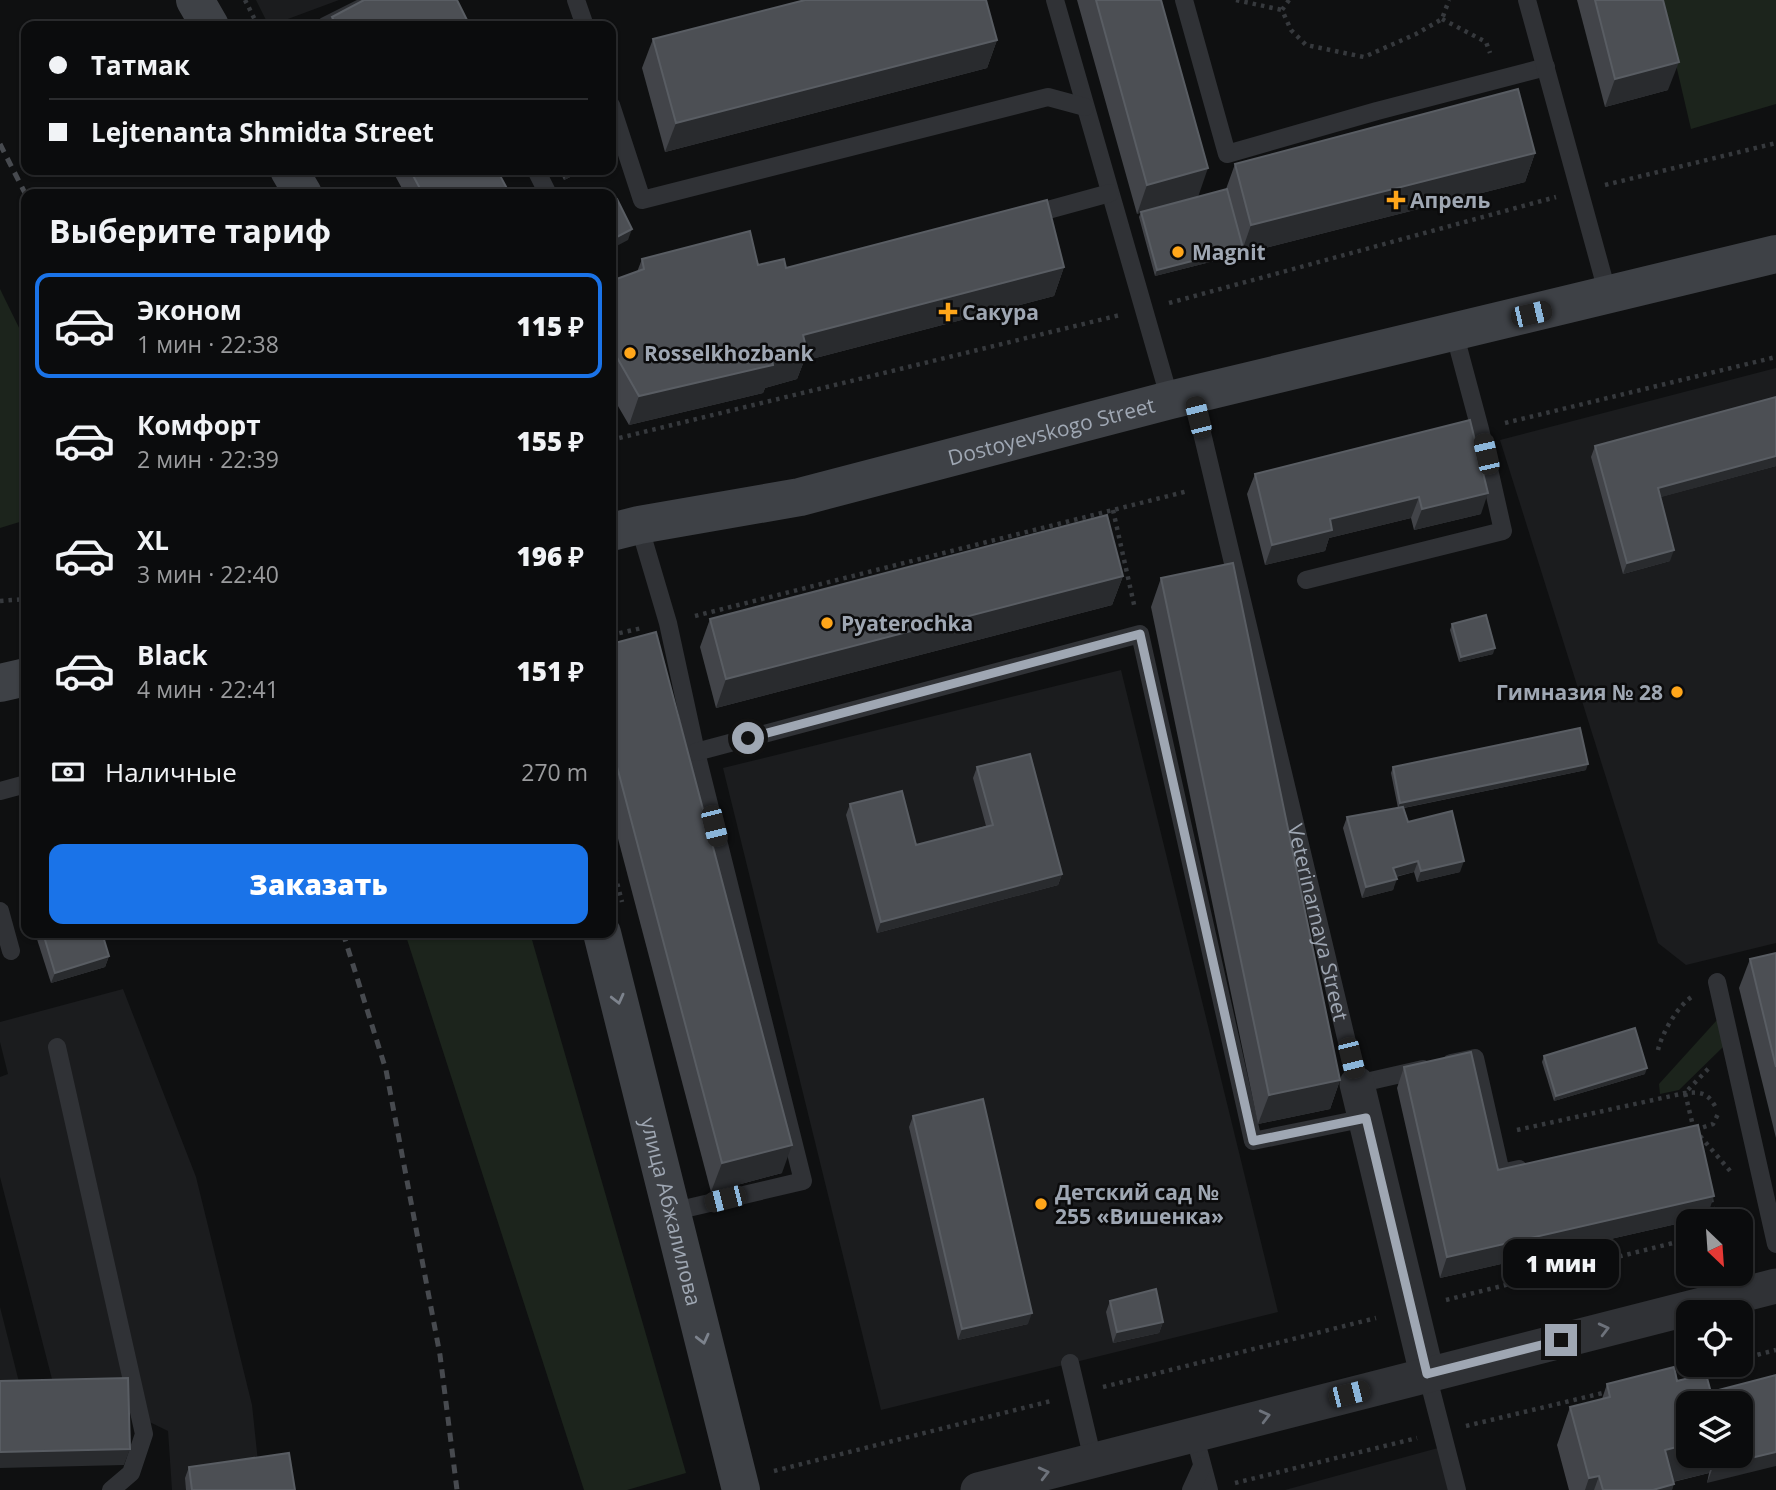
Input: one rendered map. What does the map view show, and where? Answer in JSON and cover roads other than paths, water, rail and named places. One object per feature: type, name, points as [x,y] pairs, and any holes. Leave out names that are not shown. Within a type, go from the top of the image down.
[{"type":"main road","points":[[195,0],[207,21]]},
{"type":"main road","name":"Dostoyevskogo Street","points":[[625,528],[800,497],[1182,397],[1776,254]]},
{"type":"main road","points":[[0,683],[21,678]]},
{"type":"main road","name":"улица Абжалилова","points":[[603,938],[671,1212],[754,1481]]},
{"type":"street","name":"Veterinarnaya Street","points":[[1357,1084],[1427,1374]]},
{"type":"street","points":[[978,1490],[1093,1460],[1198,1450],[1427,1374],[1776,1286]]},
{"type":"lane","points":[[335,21],[377,0]]},
{"type":"lane","points":[[576,0],[583,21]]},
{"type":"lane","name":"Veterinarnaya Street","points":[[1055,0],[1144,309],[1182,397],[1357,1084]]},
{"type":"lane","points":[[1184,0],[1227,154],[1546,67]]},
{"type":"lane","points":[[1527,0],[1608,295]]},
{"type":"lane","points":[[616,120],[642,200],[1048,97],[1085,107]]},
{"type":"lane","points":[[1002,222],[1111,193]]},
{"type":"lane","points":[[1306,580],[1503,531],[1454,332]]},
{"type":"lane","points":[[625,528],[668,623],[696,752],[803,1181],[671,1212]]},
{"type":"lane","points":[[696,752],[1140,634],[1253,1141],[1366,1118]]},
{"type":"lane","points":[[0,791],[21,785]]},
{"type":"lane","points":[[0,911],[11,951]]},
{"type":"lane","points":[[1717,982],[1776,1244]]},
{"type":"lane","points":[[57,1046],[144,1434],[131,1474],[111,1490]]},
{"type":"lane","points":[[1357,1084],[1475,1058],[1501,1173],[1540,1164]]},
{"type":"lane","points":[[1070,1363],[1093,1460]]},
{"type":"lane","name":"Veterinarnaya Street","points":[[1427,1374],[1457,1490]]},
{"type":"lane","points":[[1191,1490],[1198,1450]]},
{"type":"lane","points":[[1198,1450],[1209,1490]]},
{"type":"railway","points":[[0,144],[23,189]]},
{"type":"railway","points":[[345,938],[386,1070],[440,1355],[457,1490]]},
{"type":"place","name":"Апрель","points":[[1396,200]]},
{"type":"place","name":"Magnit","points":[[1178,252]]},
{"type":"place","name":"Сакура","points":[[948,312]]},
{"type":"place","name":"Rosselkhozbank","points":[[630,353]]},
{"type":"place","name":"Pyaterochka","points":[[827,623]]},
{"type":"place","name":"Гимназия № 28","points":[[1677,692]]},
{"type":"place","name":"Детский сад № 255 «Вишенка»","points":[[1041,1204]]}]
